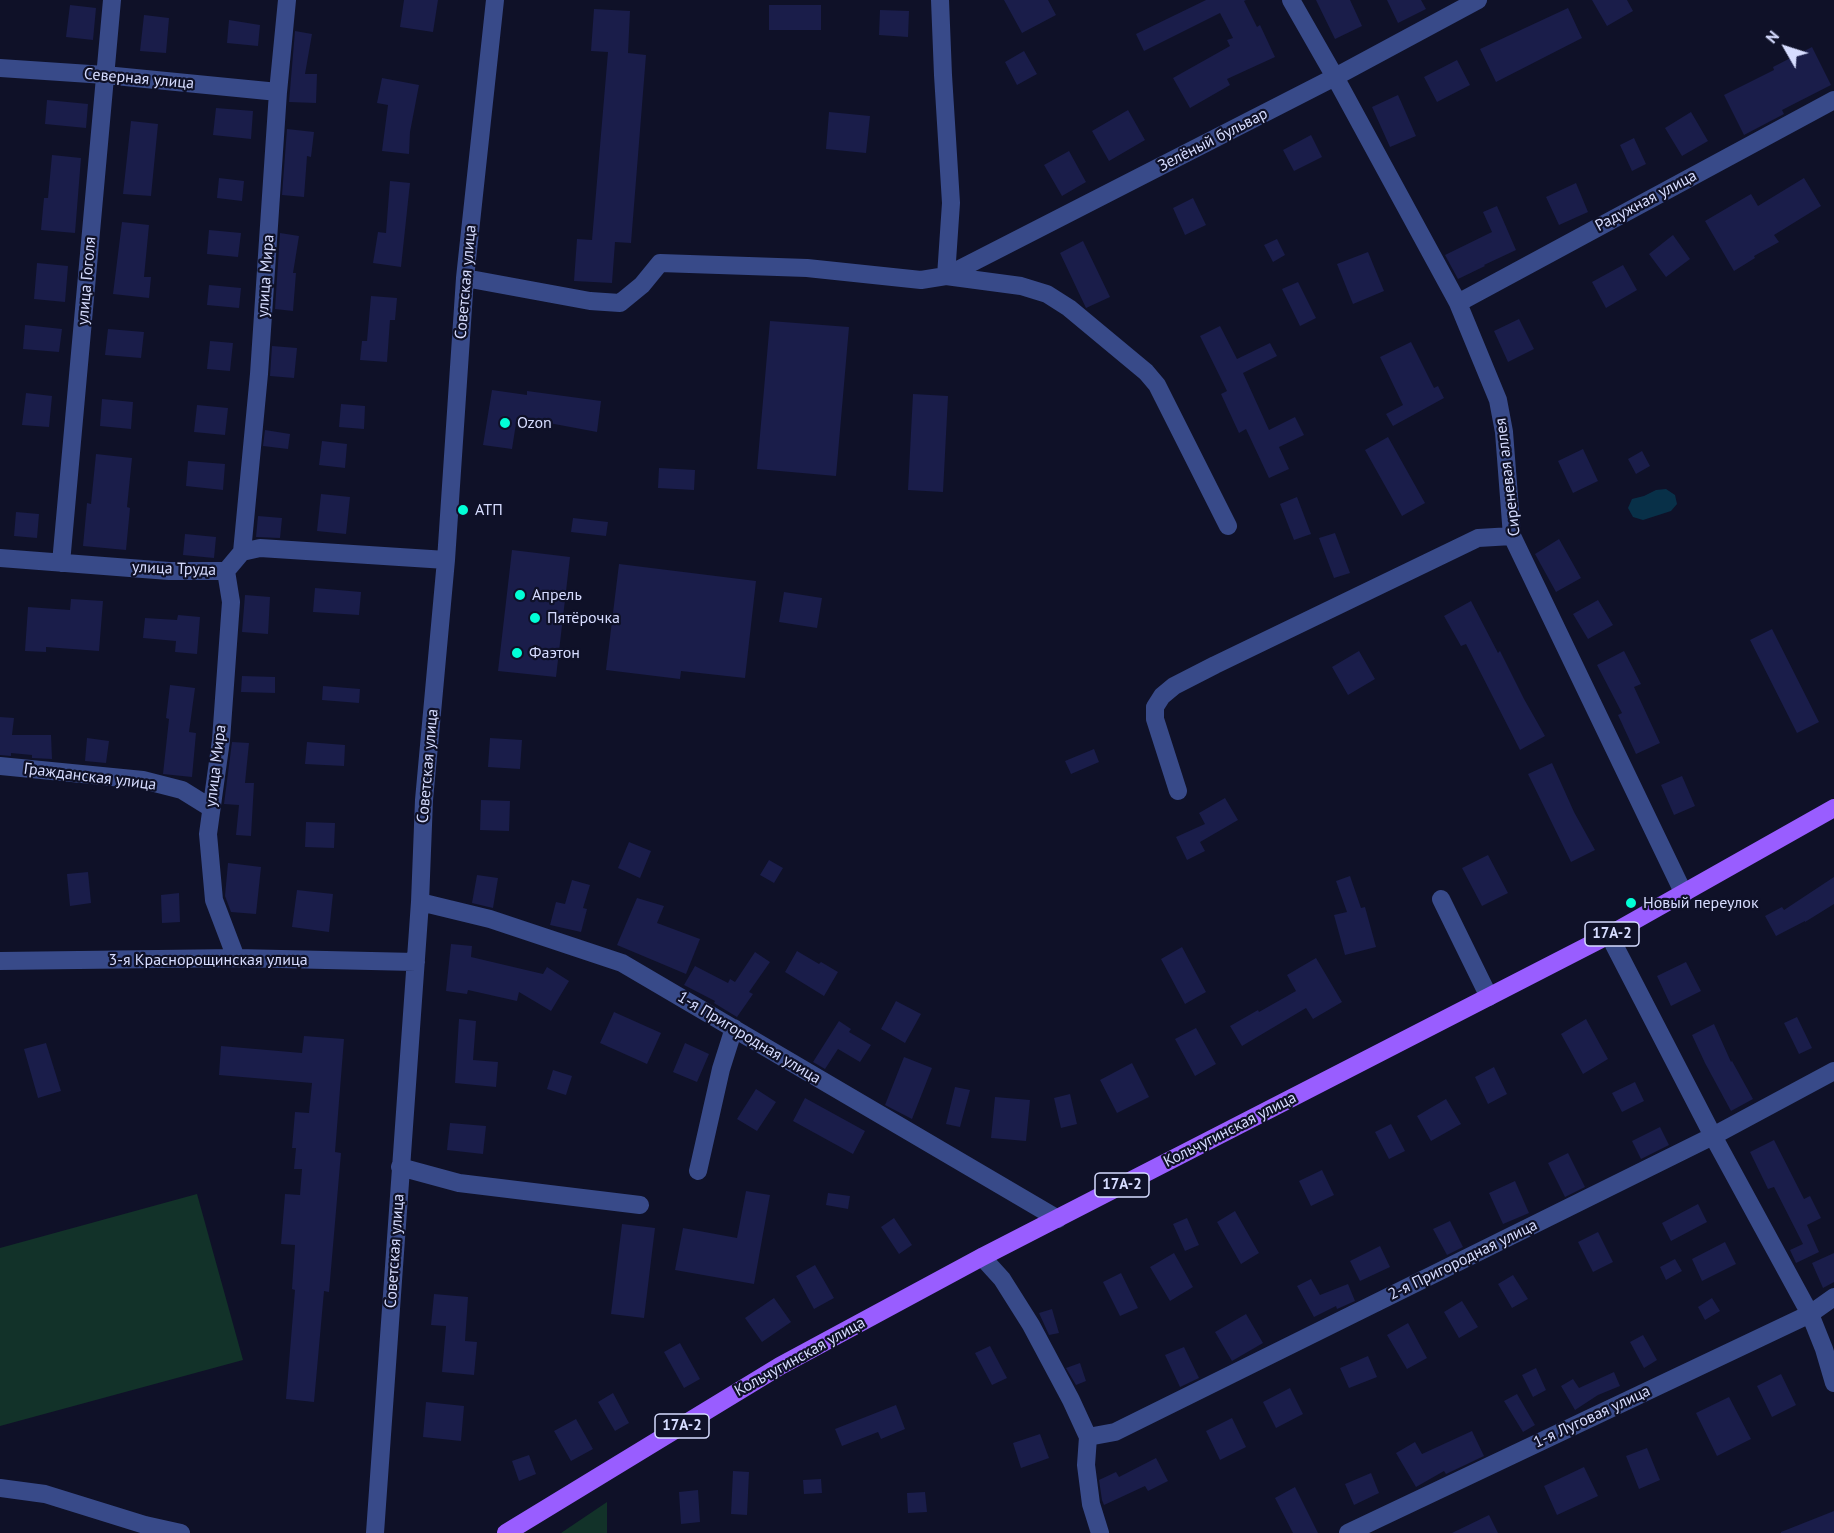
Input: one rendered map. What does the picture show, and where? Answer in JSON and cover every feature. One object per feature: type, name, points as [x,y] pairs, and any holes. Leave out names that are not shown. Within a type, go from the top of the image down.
[{"type":"main road","name":"Кольчугинская улица","points":[[506,1533],[780,1366],[982,1257],[1609,935],[1834,808]]},
{"type":"street","name":"улица Гоголя","points":[[61,562],[112,0]]},
{"type":"street","name":"улица Мира","points":[[242,552],[259,374],[278,92],[287,0]]},
{"type":"street","name":"Советская улица","points":[[375,1533],[416,962],[424,800],[446,560],[465,278],[495,0]]},
{"type":"street","points":[[940,0],[951,202],[946,276]]},
{"type":"street","name":"Сиреневая аллея","points":[[1291,0],[1458,303],[1498,400],[1504,432],[1512,536],[1684,894]]},
{"type":"street","name":"Зелёный бульвар","points":[[946,276],[1335,77],[1478,0]]},
{"type":"street","name":"Северная улица","points":[[0,68],[105,75],[278,92]]},
{"type":"street","name":"Радужная улица","points":[[1458,303],[1834,100]]},
{"type":"street","points":[[465,278],[590,301],[620,303],[642,285],[660,263],[807,268],[921,280],[946,276],[1022,286],[1047,294],[1069,308],[1146,372],[1158,386],[1228,526]]},
{"type":"street","points":[[1178,791],[1155,719],[1155,706],[1162,696],[1174,686],[1215,664],[1478,538],[1512,536]]},
{"type":"street","points":[[242,552],[260,548],[446,560]]},
{"type":"street","name":"улица Труда","points":[[0,558],[169,571],[226,571],[242,552]]},
{"type":"street","name":"улица Мира","points":[[226,571],[231,602],[221,740],[208,834],[214,900],[236,958]]},
{"type":"street","name":"Гражданская улица","points":[[0,766],[142,780],[182,790],[211,808]]},
{"type":"street","points":[[1441,899],[1489,997]]},
{"type":"street","name":"1-я Пригородная улица","points":[[420,902],[490,919],[622,963],[1058,1219]]},
{"type":"street","points":[[1609,935],[1713,1136],[1810,1314],[1834,1383]]},
{"type":"street","name":"3-я Краснорощинская улица","points":[[0,961],[236,958],[416,962]]},
{"type":"street","points":[[698,1171],[721,1069],[734,1028]]},
{"type":"street","name":"2-я Пригородная улица","points":[[1088,1437],[1115,1432],[1713,1136],[1834,1071]]},
{"type":"street","points":[[400,1167],[459,1183],[640,1205]]},
{"type":"street","points":[[982,1257],[1002,1279],[1031,1325],[1088,1437],[1086,1466],[1091,1504],[1100,1533]]},
{"type":"street","name":"1-я Луговая улица","points":[[1348,1533],[1810,1314],[1834,1297]]},
{"type":"street","points":[[0,1488],[45,1494],[145,1525],[181,1533]]},
{"type":"green space","points":[[197,1194],[243,1360],[0,1426],[0,1248]]},
{"type":"green space","points":[[607,1502],[607,1533],[561,1533]]},
{"type":"water","points":[[1666,489],[1675,495],[1677,504],[1671,511],[1643,520],[1633,517],[1628,508],[1632,499],[1656,490]]},
{"type":"building","points":[[404,0],[438,0],[433,32],[400,27]]},
{"type":"building","points":[[1004,0],[1048,0],[1056,15],[1022,33]]},
{"type":"building","points":[[1206,0],[1246,0],[1244,1],[1257,27],[1260,25],[1275,57],[1227,79],[1230,85],[1190,108],[1173,78],[1230,46],[1227,40],[1233,38],[1220,13],[1144,51],[1136,34]]},
{"type":"building","points":[[1316,0],[1350,0],[1362,26],[1335,39]]},
{"type":"building","points":[[1387,0],[1421,0],[1426,9],[1398,23]]},
{"type":"building","points":[[1592,0],[1627,0],[1633,11],[1607,26]]},
{"type":"building","points":[[70,5],[96,8],[93,40],[66,37]]},
{"type":"building","points":[[769,5],[821,5],[821,30],[769,30]]},
{"type":"building","points":[[1568,8],[1582,38],[1496,82],[1480,49]]},
{"type":"building","points":[[594,9],[630,11],[628,53],[646,55],[631,243],[615,242],[612,283],[574,281],[577,239],[592,240],[608,52],[591,51]]},
{"type":"building","points":[[880,10],[909,11],[908,37],[879,35]]},
{"type":"building","points":[[144,15],[169,18],[166,53],[140,51]]},
{"type":"building","points":[[229,20],[260,25],[258,46],[227,43]]},
{"type":"building","points":[[295,31],[312,34],[305,74],[317,74],[316,103],[289,102]]},
{"type":"building","points":[[1812,47],[1831,85],[1782,110],[1784,114],[1744,135],[1724,95],[1774,70],[1773,67]]},
{"type":"building","points":[[1024,51],[1037,74],[1017,85],[1005,62]]},
{"type":"building","points":[[1457,60],[1470,85],[1437,102],[1424,77]]},
{"type":"building","points":[[382,78],[419,85],[410,132],[409,154],[382,151],[388,105],[377,103]]},
{"type":"building","points":[[1398,95],[1416,136],[1390,147],[1372,107]]},
{"type":"building","points":[[47,100],[88,104],[86,128],[45,124]]},
{"type":"building","points":[[216,108],[253,111],[251,139],[213,135]]},
{"type":"building","points":[[1128,110],[1145,140],[1109,161],[1092,131]]},
{"type":"building","points":[[829,112],[870,116],[866,153],[826,149]]},
{"type":"building","points":[[1691,112],[1708,141],[1682,156],[1665,128]]},
{"type":"building","points":[[131,121],[158,124],[151,196],[123,194]]},
{"type":"building","points":[[287,129],[314,132],[311,157],[307,156],[304,197],[282,195]]},
{"type":"building","points":[[1311,135],[1322,157],[1294,171],[1283,150]]},
{"type":"building","points":[[1634,138],[1646,164],[1632,171],[1620,145]]},
{"type":"building","points":[[1069,151],[1086,182],[1062,196],[1044,165]]},
{"type":"building","points":[[52,155],[81,158],[75,233],[41,230],[44,198],[48,198]]},
{"type":"building","points":[[219,178],[244,181],[242,201],[217,198]]},
{"type":"building","points":[[1804,178],[1821,206],[1774,235],[1779,242],[1734,271],[1705,221],[1751,194],[1758,206]]},
{"type":"building","points":[[390,181],[410,183],[401,267],[373,263],[378,232],[386,233]]},
{"type":"building","points":[[1576,183],[1588,212],[1559,225],[1546,197]]},
{"type":"building","points":[[1193,198],[1206,225],[1185,235],[1173,208]]},
{"type":"building","points":[[1497,206],[1516,250],[1458,279],[1445,255],[1492,232],[1483,212]]},
{"type":"building","points":[[122,222],[149,225],[144,277],[151,277],[149,298],[113,294]]},
{"type":"building","points":[[209,230],[241,233],[238,257],[207,254]]},
{"type":"building","points":[[280,233],[299,236],[293,273],[296,273],[293,311],[275,309]]},
{"type":"building","points":[[1673,235],[1690,259],[1666,277],[1649,254]]},
{"type":"building","points":[[1277,239],[1285,255],[1273,262],[1264,245]]},
{"type":"building","points":[[1083,241],[1110,297],[1086,308],[1060,253]]},
{"type":"building","points":[[1368,252],[1384,291],[1353,304],[1337,264]]},
{"type":"building","points":[[37,263],[68,266],[65,302],[34,299]]},
{"type":"building","points":[[1623,265],[1637,290],[1606,308],[1592,282]]},
{"type":"building","points":[[1298,282],[1316,318],[1300,326],[1282,289]]},
{"type":"building","points":[[209,285],[241,288],[239,308],[207,305]]},
{"type":"building","points":[[371,296],[397,298],[395,320],[390,320],[387,362],[360,360],[362,341],[367,341]]},
{"type":"building","points":[[1519,319],[1534,349],[1508,362],[1494,331]]},
{"type":"building","points":[[770,321],[849,327],[836,476],[757,469]]},
{"type":"building","points":[[25,325],[62,329],[59,352],[23,349]]},
{"type":"building","points":[[1220,326],[1237,359],[1270,343],[1277,356],[1243,373],[1269,430],[1295,417],[1304,435],[1279,447],[1289,469],[1269,478],[1246,429],[1239,433],[1221,394],[1227,391],[1200,336]]},
{"type":"building","points":[[108,329],[144,332],[141,358],[105,355]]},
{"type":"building","points":[[210,341],[233,343],[230,371],[207,369]]},
{"type":"building","points":[[1411,342],[1434,388],[1438,386],[1444,398],[1393,426],[1386,414],[1403,405],[1380,357]]},
{"type":"building","points":[[272,346],[297,348],[294,378],[270,376]]},
{"type":"building","points":[[492,390],[527,395],[527,391],[601,401],[597,432],[517,417],[512,449],[483,445]]},
{"type":"building","points":[[26,393],[52,396],[49,427],[22,425]]},
{"type":"building","points":[[913,394],[948,396],[943,492],[908,490]]},
{"type":"building","points":[[102,399],[133,402],[131,429],[100,426]]},
{"type":"building","points":[[341,404],[365,406],[364,429],[339,427]]},
{"type":"building","points":[[197,405],[228,408],[225,435],[194,432]]},
{"type":"building","points":[[265,430],[290,434],[288,449],[263,446]]},
{"type":"building","points":[[1388,437],[1425,503],[1402,516],[1365,450]]},
{"type":"building","points":[[322,441],[347,444],[345,468],[319,465]]},
{"type":"building","points":[[1583,449],[1598,481],[1573,493],[1558,461]]},
{"type":"building","points":[[1642,451],[1650,466],[1636,474],[1628,459]]},
{"type":"building","points":[[96,454],[132,458],[127,507],[130,508],[126,550],[83,546],[87,503],[91,504]]},
{"type":"building","points":[[188,461],[225,464],[223,490],[186,486]]},
{"type":"building","points":[[659,468],[695,470],[694,490],[658,488]]},
{"type":"building","points":[[321,494],[350,497],[346,534],[317,531]]},
{"type":"building","points":[[1297,497],[1311,534],[1294,540],[1280,504]]},
{"type":"building","points":[[16,512],[39,514],[37,538],[14,536]]},
{"type":"building","points":[[258,516],[282,518],[280,538],[256,537]]},
{"type":"building","points":[[573,518],[608,522],[606,536],[571,532]]},
{"type":"building","points":[[1335,533],[1350,573],[1334,578],[1319,538]]},
{"type":"building","points":[[185,534],[216,537],[214,558],[183,555]]},
{"type":"building","points":[[1559,539],[1581,578],[1556,592],[1535,554]]},
{"type":"building","points":[[512,550],[570,557],[556,677],[498,671]]},
{"type":"building","points":[[619,564],[756,581],[745,678],[681,671],[680,679],[606,670]]},
{"type":"building","points":[[315,588],[361,592],[359,615],[313,612]]},
{"type":"building","points":[[784,592],[822,598],[817,628],[779,622]]},
{"type":"building","points":[[245,595],[270,597],[268,634],[242,632]]},
{"type":"building","points":[[71,599],[103,601],[99,651],[46,647],[46,652],[25,651],[28,607],[70,610]]},
{"type":"building","points":[[1598,600],[1613,625],[1588,639],[1573,614]]},
{"type":"building","points":[[1471,601],[1545,736],[1520,750],[1466,644],[1461,646],[1444,616]]},
{"type":"building","points":[[178,615],[200,617],[197,654],[175,652],[176,641],[143,638],[145,618],[177,620]]},
{"type":"building","points":[[1772,629],[1819,722],[1797,733],[1750,640]]},
{"type":"building","points":[[1359,651],[1375,679],[1348,695],[1332,667]]},
{"type":"building","points":[[1624,651],[1641,684],[1634,687],[1660,743],[1636,754],[1618,715],[1622,713],[1597,665]]},
{"type":"building","points":[[242,676],[275,677],[275,693],[241,692]]},
{"type":"building","points":[[170,685],[195,688],[189,732],[196,733],[192,777],[163,774]]},
{"type":"building","points":[[323,686],[360,689],[359,703],[322,700]]},
{"type":"building","points":[[0,717],[14,718],[12,735],[51,735],[52,759],[32,758],[32,755],[11,753],[11,756],[0,755]]},
{"type":"building","points":[[87,738],[109,741],[106,763],[85,761]]},
{"type":"building","points":[[490,738],[522,740],[520,769],[488,767]]},
{"type":"building","points":[[232,742],[249,743],[245,783],[254,783],[251,836],[236,835],[239,805],[224,804]]},
{"type":"building","points":[[307,742],[345,745],[344,766],[305,764]]},
{"type":"building","points":[[1094,749],[1099,762],[1071,774],[1065,761]]},
{"type":"building","points":[[1552,763],[1574,812],[1595,850],[1571,862],[1528,774]]},
{"type":"building","points":[[1682,776],[1695,806],[1674,815],[1661,785]]},
{"type":"building","points":[[1225,798],[1238,820],[1200,842],[1205,851],[1187,860],[1176,837],[1205,824],[1199,813]]},
{"type":"building","points":[[481,800],[510,801],[509,831],[480,830]]},
{"type":"building","points":[[306,822],[335,823],[334,848],[305,847]]},
{"type":"building","points":[[629,842],[651,851],[640,878],[618,868]]},
{"type":"building","points":[[1488,855],[1508,893],[1482,906],[1462,868]]},
{"type":"building","points":[[769,860],[783,868],[774,883],[760,875]]},
{"type":"building","points":[[228,863],[261,867],[256,914],[231,912],[225,896]]},
{"type":"building","points":[[88,872],[91,903],[70,906],[67,874]]},
{"type":"building","points":[[477,875],[498,878],[493,908],[472,903]]},
{"type":"building","points":[[1350,876],[1361,908],[1365,907],[1376,947],[1345,955],[1334,915],[1347,912],[1336,881]]},
{"type":"building","points":[[1834,877],[1834,904],[1776,936],[1765,916],[1782,907],[1784,910]]},
{"type":"building","points":[[572,880],[590,885],[583,908],[587,909],[581,932],[550,925],[556,902],[565,904]]},
{"type":"building","points":[[297,890],[333,894],[329,932],[292,927]]},
{"type":"building","points":[[179,893],[180,922],[162,923],[161,895]]},
{"type":"building","points":[[637,898],[664,906],[657,923],[700,939],[686,974],[617,945]]},
{"type":"building","points":[[451,944],[472,946],[471,957],[543,974],[547,967],[569,981],[551,1011],[519,992],[517,1001],[468,990],[467,994],[446,991]]},
{"type":"building","points":[[1182,947],[1206,992],[1185,1004],[1161,959]]},
{"type":"building","points":[[797,951],[838,972],[824,996],[785,972]]},
{"type":"building","points":[[755,952],[770,962],[749,992],[753,994],[737,1017],[714,1003],[715,1001],[684,985],[695,966],[728,983],[730,979],[735,982]]},
{"type":"building","points":[[1316,958],[1342,1002],[1313,1019],[1306,1008],[1242,1046],[1230,1026],[1296,991],[1287,975]]},
{"type":"building","points":[[1686,962],[1701,991],[1671,1006],[1657,976]]},
{"type":"building","points":[[896,1001],[921,1014],[905,1043],[881,1029]]},
{"type":"building","points":[[614,1012],[661,1033],[647,1064],[600,1043]]},
{"type":"building","points":[[1797,1017],[1812,1048],[1799,1054],[1784,1023]]},
{"type":"building","points":[[459,1019],[476,1021],[473,1060],[498,1062],[496,1087],[455,1083]]},
{"type":"building","points":[[1586,1019],[1608,1059],[1583,1074],[1561,1034]]},
{"type":"building","points":[[839,1021],[851,1029],[849,1032],[871,1045],[860,1062],[838,1049],[825,1069],[813,1062]]},
{"type":"building","points":[[1714,1024],[1731,1062],[1753,1099],[1731,1111],[1692,1035]]},
{"type":"building","points":[[1196,1028],[1216,1064],[1195,1076],[1175,1039]]},
{"type":"building","points":[[304,1036],[344,1039],[335,1152],[341,1153],[329,1292],[324,1291],[314,1402],[286,1399],[295,1290],[292,1289],[295,1245],[281,1244],[285,1194],[300,1195],[302,1169],[294,1169],[296,1148],[292,1148],[295,1112],[309,1113],[312,1083],[219,1075],[221,1046],[302,1053]]},
{"type":"building","points":[[46,1043],[61,1091],[38,1098],[24,1049]]},
{"type":"building","points":[[685,1043],[709,1054],[697,1082],[673,1072]]},
{"type":"building","points":[[904,1057],[932,1068],[912,1119],[885,1105]]},
{"type":"building","points":[[1132,1063],[1149,1097],[1117,1113],[1100,1080]]},
{"type":"building","points":[[1494,1067],[1507,1094],[1488,1104],[1475,1077]]},
{"type":"building","points":[[553,1070],[572,1076],[566,1095],[547,1089]]},
{"type":"building","points":[[1635,1082],[1644,1101],[1622,1112],[1612,1093]]},
{"type":"building","points":[[955,1087],[970,1090],[960,1127],[946,1124]]},
{"type":"building","points":[[756,1089],[776,1102],[757,1131],[737,1119]]},
{"type":"building","points":[[1070,1094],[1077,1124],[1061,1128],[1054,1098]]},
{"type":"building","points":[[995,1097],[1030,1100],[1026,1141],[991,1138]]},
{"type":"building","points":[[805,1098],[865,1131],[853,1154],[793,1121]]},
{"type":"building","points":[[1446,1099],[1461,1124],[1431,1141],[1417,1116]]},
{"type":"building","points":[[450,1123],[486,1126],[483,1154],[447,1150]]},
{"type":"building","points":[[1391,1124],[1405,1151],[1389,1159],[1375,1132]]},
{"type":"building","points":[[1660,1127],[1669,1145],[1641,1159],[1632,1141]]},
{"type":"building","points":[[1774,1140],[1804,1199],[1810,1196],[1821,1218],[1807,1225],[1819,1252],[1796,1263],[1790,1250],[1803,1244],[1774,1187],[1768,1189],[1750,1152]]},
{"type":"building","points":[[1568,1153],[1585,1187],[1565,1197],[1548,1163]]},
{"type":"building","points":[[1322,1170],[1334,1195],[1311,1206],[1299,1181]]},
{"type":"building","points":[[1515,1181],[1529,1213],[1503,1224],[1489,1193]]},
{"type":"building","points":[[746,1191],[770,1195],[754,1284],[675,1270],[683,1228],[737,1238]]},
{"type":"building","points":[[828,1193],[850,1196],[848,1209],[826,1205]]},
{"type":"building","points":[[1698,1204],[1707,1222],[1671,1241],[1662,1223]]},
{"type":"building","points":[[1235,1211],[1259,1253],[1241,1264],[1217,1222]]},
{"type":"building","points":[[894,1218],[912,1245],[899,1254],[881,1227]]},
{"type":"building","points":[[1187,1218],[1199,1245],[1185,1251],[1173,1224]]},
{"type":"building","points":[[1450,1221],[1463,1247],[1447,1255],[1433,1229]]},
{"type":"building","points":[[622,1224],[655,1228],[644,1318],[611,1314]]},
{"type":"building","points":[[1598,1232],[1613,1262],[1593,1272],[1578,1242]]},
{"type":"building","points":[[1725,1242],[1736,1264],[1702,1281],[1692,1259]]},
{"type":"building","points":[[1380,1246],[1390,1267],[1360,1281],[1350,1261]]},
{"type":"building","points":[[1174,1253],[1193,1287],[1170,1301],[1150,1267]]},
{"type":"building","points":[[1834,1253],[1834,1282],[1823,1288],[1812,1263]]},
{"type":"building","points":[[1675,1259],[1682,1271],[1666,1280],[1660,1267]]},
{"type":"building","points":[[815,1265],[834,1298],[814,1309],[796,1276]]},
{"type":"building","points":[[1121,1273],[1138,1308],[1120,1316],[1103,1282]]},
{"type":"building","points":[[1513,1275],[1528,1299],[1512,1308],[1498,1284]]},
{"type":"building","points":[[1311,1279],[1320,1295],[1348,1284],[1355,1301],[1337,1309],[1336,1306],[1314,1317],[1297,1286]]},
{"type":"building","points":[[434,1294],[468,1297],[465,1341],[477,1342],[474,1375],[442,1372],[446,1326],[431,1325]]},
{"type":"building","points":[[774,1298],[791,1322],[762,1342],[745,1318]]},
{"type":"building","points":[[1712,1298],[1720,1311],[1705,1320],[1698,1307]]},
{"type":"building","points":[[1462,1301],[1478,1327],[1459,1338],[1444,1312]]},
{"type":"building","points":[[1052,1309],[1059,1333],[1049,1335],[1039,1313]]},
{"type":"building","points":[[1246,1314],[1263,1343],[1232,1361],[1215,1332]]},
{"type":"building","points":[[1408,1323],[1427,1358],[1407,1369],[1387,1335]]},
{"type":"building","points":[[1643,1335],[1657,1360],[1644,1368],[1630,1342]]},
{"type":"building","points":[[680,1343],[700,1379],[684,1388],[664,1352]]},
{"type":"building","points":[[990,1346],[1007,1378],[992,1385],[975,1353]]},
{"type":"building","points":[[1184,1347],[1199,1378],[1180,1387],[1165,1355]]},
{"type":"building","points":[[1368,1356],[1377,1377],[1349,1388],[1340,1368]]},
{"type":"building","points":[[1080,1363],[1086,1381],[1076,1385],[1066,1368]]},
{"type":"building","points":[[1536,1368],[1546,1390],[1533,1397],[1522,1375]]},
{"type":"building","points":[[1614,1372],[1620,1386],[1598,1395],[1575,1410],[1561,1386],[1573,1379],[1579,1388]]},
{"type":"building","points":[[1781,1374],[1796,1405],[1772,1417],[1757,1386]]},
{"type":"building","points":[[1290,1388],[1303,1414],[1276,1428],[1263,1402]]},
{"type":"building","points":[[613,1393],[629,1423],[615,1431],[598,1402]]},
{"type":"building","points":[[1517,1394],[1535,1425],[1523,1432],[1504,1401]]},
{"type":"building","points":[[1729,1397],[1751,1439],[1717,1456],[1696,1413]]},
{"type":"building","points":[[426,1402],[464,1406],[461,1441],[423,1437]]},
{"type":"building","points":[[896,1405],[905,1429],[881,1439],[878,1432],[842,1446],[835,1429]]},
{"type":"building","points":[[1232,1418],[1246,1447],[1220,1460],[1206,1431]]},
{"type":"building","points":[[576,1419],[593,1449],[571,1461],[554,1431]]},
{"type":"building","points":[[1472,1431],[1484,1456],[1446,1474],[1444,1471],[1416,1487],[1396,1453],[1415,1442],[1422,1454]]},
{"type":"building","points":[[1040,1434],[1049,1458],[1021,1468],[1013,1443]]},
{"type":"building","points":[[1647,1448],[1660,1480],[1639,1489],[1626,1456]]},
{"type":"building","points":[[529,1455],[536,1474],[519,1481],[512,1461]]},
{"type":"building","points":[[1156,1458],[1168,1481],[1148,1491],[1145,1486],[1104,1505],[1099,1480],[1116,1472],[1119,1477]]},
{"type":"building","points":[[1584,1467],[1598,1496],[1557,1515],[1544,1486]]},
{"type":"building","points":[[733,1471],[749,1472],[747,1515],[731,1514]]},
{"type":"building","points":[[1371,1473],[1379,1493],[1354,1505],[1345,1484]]},
{"type":"building","points":[[821,1479],[822,1493],[804,1494],[803,1480]]},
{"type":"building","points":[[1295,1487],[1318,1533],[1293,1533],[1275,1498]]},
{"type":"building","points":[[698,1490],[700,1522],[681,1524],[679,1492]]},
{"type":"building","points":[[925,1492],[927,1512],[908,1513],[907,1493]]},
{"type":"building","points":[[1834,1511],[1834,1533],[1781,1533],[1781,1532]]},
{"type":"building","points":[[1489,1515],[1498,1533],[1452,1533]]},
{"type":"place","name":"Ozon","points":[[505,423]]},
{"type":"place","name":"АТП","points":[[463,510]]},
{"type":"place","name":"Апрель","points":[[520,595]]},
{"type":"place","name":"Пятёрочка","points":[[535,618]]},
{"type":"place","name":"Фаэтон","points":[[517,653]]},
{"type":"place","name":"Новый переулок","points":[[1631,903]]}]
